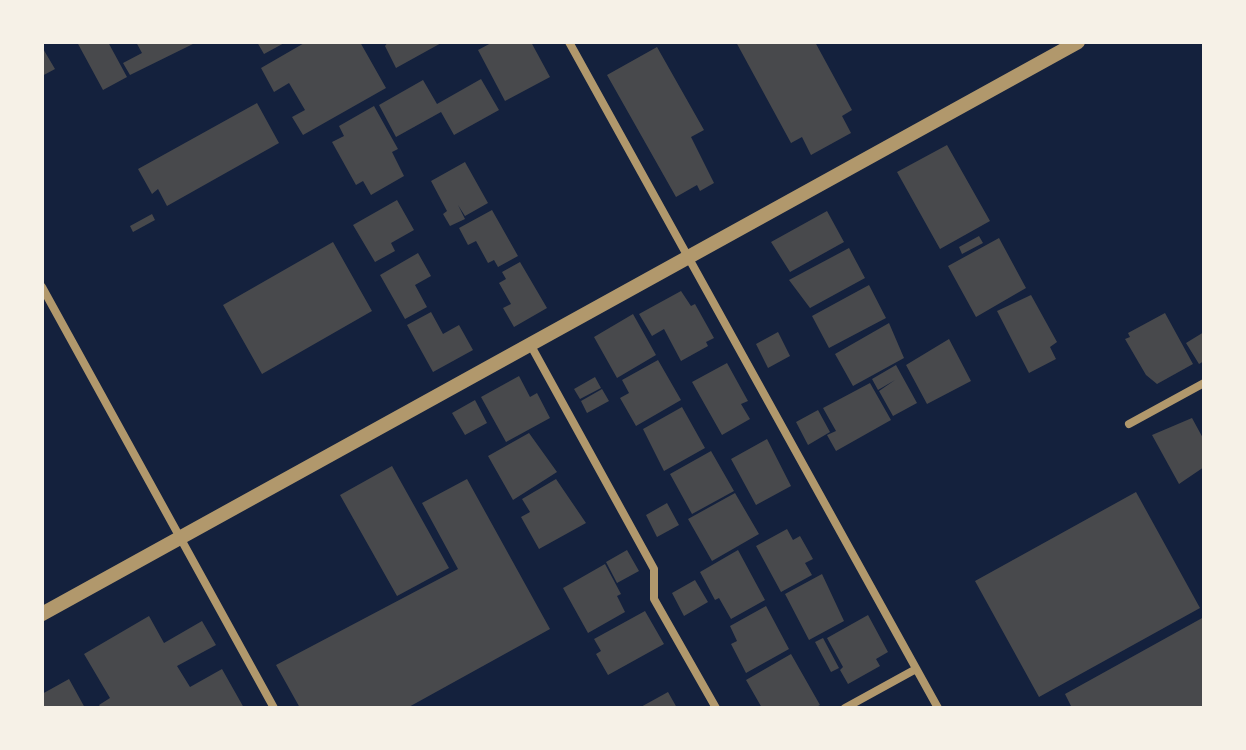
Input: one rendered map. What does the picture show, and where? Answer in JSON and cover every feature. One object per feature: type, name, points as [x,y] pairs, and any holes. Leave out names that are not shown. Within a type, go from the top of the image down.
[{"type":"street","points":[[569,42],[938,708]]},
{"type":"street","points":[[42,614],[1078,42]]},
{"type":"street","points":[[42,287],[274,708]]},
{"type":"street","points":[[530,344],[654,569],[654,599],[716,708]]},
{"type":"street","points":[[1129,424],[1204,383]]},
{"type":"street","points":[[845,708],[916,669]]},
{"type":"building","points":[[77,42],[108,42],[127,77],[103,90]]},
{"type":"building","points":[[136,42],[197,42],[130,75],[123,63],[142,53]]},
{"type":"building","points":[[257,42],[286,42],[264,54]]},
{"type":"building","points":[[306,42],[360,42],[386,88],[303,135],[292,117],[305,110],[289,83],[274,92],[261,68]]},
{"type":"building","points":[[388,42],[443,42],[396,68],[385,46]]},
{"type":"building","points":[[493,42],[531,42],[550,77],[505,101],[478,50]]},
{"type":"building","points":[[736,42],[815,42],[852,110],[842,116],[851,133],[811,155],[802,137],[791,143]]},
{"type":"building","points":[[42,47],[55,69],[42,76]]},
{"type":"building","points":[[657,47],[704,130],[691,137],[714,183],[700,191],[697,185],[676,197],[607,75]]},
{"type":"building","points":[[481,79],[499,110],[454,135],[441,112],[396,137],[379,105],[423,80],[437,104]]},
{"type":"building","points":[[257,103],[279,143],[167,206],[158,189],[152,194],[138,169]]},
{"type":"building","points":[[374,106],[398,149],[392,152],[404,176],[371,195],[363,181],[356,185],[332,142],[344,136],[339,126]]},
{"type":"building","points":[[947,145],[990,221],[940,249],[897,172]]},
{"type":"building","points":[[465,162],[488,203],[465,216],[458,205],[465,219],[450,226],[443,214],[447,211],[431,181]]},
{"type":"building","points":[[397,200],[414,230],[391,243],[395,251],[375,262],[353,225]]},
{"type":"building","points":[[492,210],[518,256],[498,267],[494,260],[488,263],[476,241],[468,245],[459,228]]},
{"type":"building","points":[[827,211],[844,242],[790,272],[771,242]]},
{"type":"building","points":[[152,214],[155,220],[133,232],[130,226]]},
{"type":"building","points":[[979,236],[983,243],[962,254],[959,247]]},
{"type":"building","points":[[999,238],[1026,288],[976,317],[948,266]]},
{"type":"building","points":[[333,242],[372,311],[262,374],[223,305]]},
{"type":"building","points":[[849,248],[865,278],[810,308],[789,280]]},
{"type":"building","points":[[418,253],[431,276],[415,285],[427,307],[405,319],[380,275]]},
{"type":"building","points":[[520,262],[547,308],[514,327],[503,308],[511,304],[499,283],[506,279],[502,272]]},
{"type":"building","points":[[869,285],[886,318],[829,348],[812,316]]},
{"type":"building","points":[[681,291],[691,306],[695,304],[714,338],[706,342],[708,346],[681,361],[664,329],[652,336],[639,314]]},
{"type":"building","points":[[1031,295],[1057,342],[1050,347],[1056,359],[1029,373],[997,311]]},
{"type":"building","points":[[431,312],[443,334],[459,325],[473,350],[433,372],[407,325]]},
{"type":"building","points":[[1165,313],[1193,364],[1157,384],[1146,375],[1125,339],[1130,337],[1128,333]]},
{"type":"building","points":[[633,314],[656,355],[617,378],[594,337]]},
{"type":"building","points":[[889,323],[904,358],[853,386],[835,354]]},
{"type":"building","points":[[778,332],[790,356],[768,368],[756,344]]},
{"type":"building","points":[[1204,332],[1204,361],[1199,364],[1186,343]]},
{"type":"building","points":[[949,339],[971,381],[927,404],[906,365]]},
{"type":"building","points":[[658,360],[681,400],[636,426],[620,398],[629,393],[622,380]]},
{"type":"building","points":[[727,363],[748,401],[741,404],[750,419],[722,435],[692,382]]},
{"type":"building","points":[[896,365],[917,403],[893,416],[879,391],[895,380],[878,390],[872,379]]},
{"type":"building","points":[[519,376],[530,397],[537,393],[550,418],[506,442],[481,397]]},
{"type":"building","points":[[595,377],[601,388],[580,399],[574,389]]},
{"type":"building","points":[[870,383],[891,420],[836,451],[827,435],[836,431],[823,408]]},
{"type":"building","points":[[602,389],[609,401],[587,413],[581,401]]},
{"type":"building","points":[[475,400],[487,423],[465,435],[452,413]]},
{"type":"building","points":[[682,407],[705,448],[664,471],[643,429]]},
{"type":"building","points":[[818,410],[830,432],[808,445],[796,422]]},
{"type":"building","points":[[1192,418],[1204,440],[1204,467],[1179,484],[1152,435]]},
{"type":"building","points":[[529,433],[557,472],[513,500],[488,456]]},
{"type":"building","points":[[767,439],[791,486],[756,505],[731,459]]},
{"type":"building","points":[[711,451],[734,491],[692,514],[670,474]]},
{"type":"building","points":[[392,466],[449,568],[397,596],[340,495]]},
{"type":"building","points":[[467,479],[550,629],[407,708],[300,708],[276,665],[458,569],[422,503]]},
{"type":"building","points":[[556,479],[586,523],[539,549],[521,517],[530,512],[522,499]]},
{"type":"building","points":[[1136,492],[1200,608],[1039,697],[975,581]]},
{"type":"building","points":[[735,493],[759,534],[712,561],[688,519]]},
{"type":"building","points":[[667,503],[679,525],[657,537],[646,515]]},
{"type":"building","points":[[787,529],[793,540],[800,536],[813,559],[805,563],[812,575],[781,592],[756,546]]},
{"type":"building","points":[[627,550],[639,571],[617,583],[606,562]]},
{"type":"building","points":[[738,550],[765,600],[731,619],[719,598],[715,600],[700,572]]},
{"type":"building","points":[[605,564],[621,594],[617,596],[625,612],[588,633],[563,588]]},
{"type":"building","points":[[822,574],[844,621],[809,640],[785,594]]},
{"type":"building","points":[[695,580],[708,602],[684,616],[672,593]]},
{"type":"building","points":[[766,606],[789,649],[746,673],[731,644],[737,641],[730,626]]},
{"type":"building","points":[[645,611],[664,644],[608,675],[596,654],[601,651],[594,639]]},
{"type":"building","points":[[868,615],[888,652],[876,659],[880,666],[848,684],[840,670],[843,667],[827,638]]},
{"type":"building","points":[[149,616],[164,643],[202,621],[216,645],[177,666],[190,687],[222,669],[244,708],[101,708],[99,705],[110,698],[84,654]]},
{"type":"building","points":[[1204,617],[1204,708],[1072,708],[1065,694]]},
{"type":"building","points":[[823,638],[839,668],[831,672],[815,642]]},
{"type":"building","points":[[791,654],[820,705],[814,708],[762,708],[746,680]]},
{"type":"building","points":[[69,679],[85,708],[42,708],[42,694]]},
{"type":"building","points":[[668,692],[677,708],[639,708]]}]
